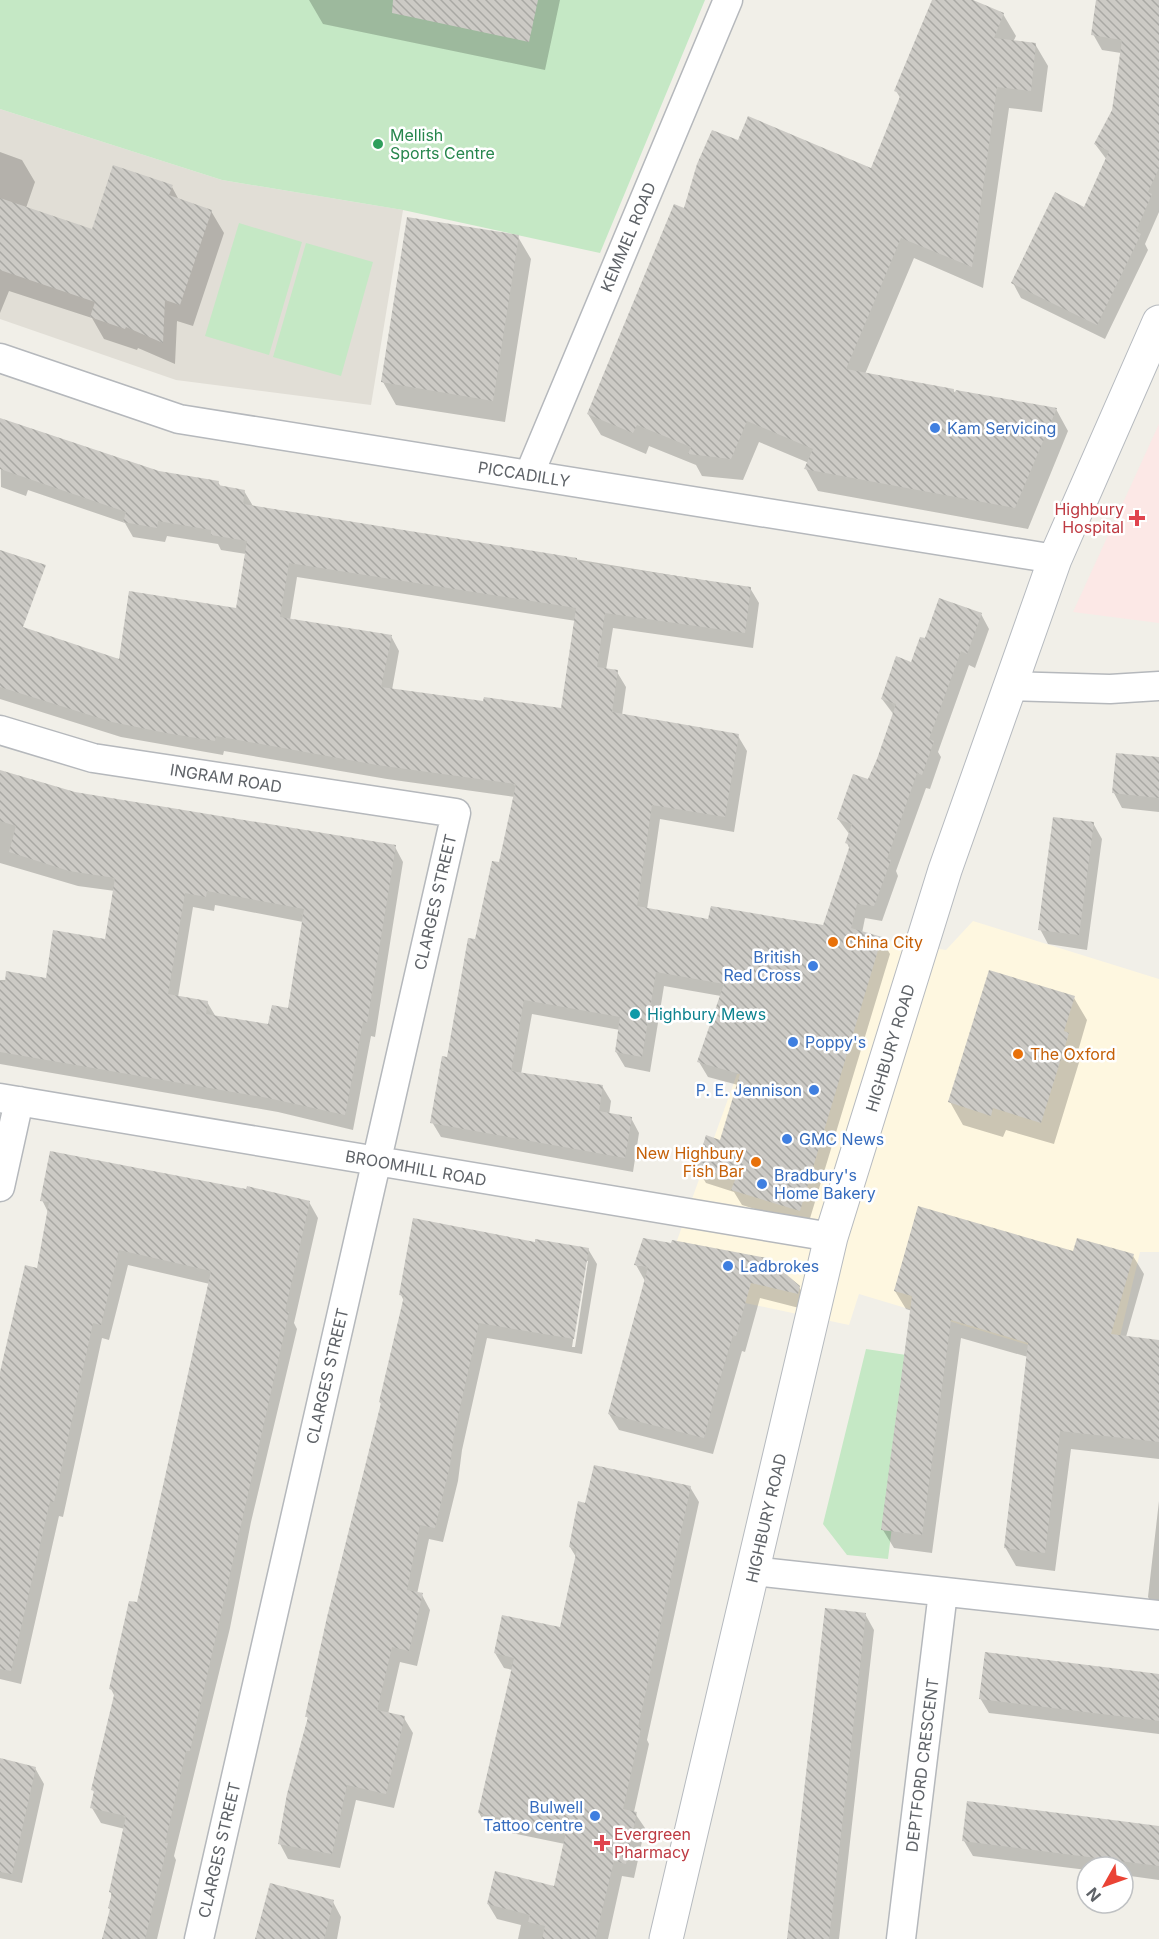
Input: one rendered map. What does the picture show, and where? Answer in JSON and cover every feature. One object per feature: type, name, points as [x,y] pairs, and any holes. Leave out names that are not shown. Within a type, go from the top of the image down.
[{"type":"main road","name":"HIGHBURY ROAD","points":[[666,1939],[831,1237],[945,870],[1055,559],[1159,322]]},
{"type":"street","name":"KEMMEL ROAD","points":[[528,475],[728,0]]},
{"type":"street","name":"PICCADILLY","points":[[0,358],[179,419],[1055,559]]},
{"type":"street","points":[[1010,686],[1110,689],[1159,686]]},
{"type":"street","name":"INGRAM ROAD","points":[[0,730],[93,758],[456,813]]},
{"type":"street","name":"CLARGES STREET","points":[[199,1939],[456,813]]},
{"type":"street","points":[[0,1187],[10,1100]]},
{"type":"street","name":"BROOMHILL ROAD","points":[[10,1100],[831,1237]]},
{"type":"street","points":[[753,1571],[1159,1615]]},
{"type":"street","name":"DEPTFORD CRESCENT","points":[[901,1939],[943,1592]]},
{"type":"shaded area","points":[[0,109],[222,180],[403,210],[371,405],[176,380],[0,319]]},
{"type":"shaded area","name":"Highbury Hospital","points":[[1159,424],[1159,623],[1073,612]]},
{"type":"shaded area","points":[[973,921],[1159,979],[1159,1252],[1140,1252],[1112,1370],[859,1294],[849,1325],[661,1285],[737,1074],[744,1073],[768,922],[946,950]]},
{"type":"green space","name":"Mellish Sports Centre","points":[[0,0],[705,0],[600,253],[403,210],[222,180],[0,109]]},
{"type":"green space","points":[[239,223],[302,242],[269,355],[205,336]]},
{"type":"green space","points":[[306,243],[373,262],[341,376],[273,357]]},
{"type":"green space","points":[[866,1349],[913,1356],[888,1559],[847,1555],[823,1524]]},
{"type":"building","points":[[393,0],[538,0],[529,42],[392,13]]},
{"type":"building","points":[[932,0],[973,0],[1004,13],[994,38],[1036,43],[1031,91],[997,87],[972,267],[901,238],[846,369],[954,389],[953,396],[956,390],[1057,408],[1015,508],[804,469],[813,449],[747,421],[731,459],[688,454],[691,447],[637,425],[633,433],[587,414],[674,204],[684,208],[697,164],[712,130],[738,140],[748,116],[871,168],[901,94],[894,91]]},
{"type":"building","points":[[1096,0],[1159,0],[1159,168],[1148,192],[1152,194],[1136,231],[1141,234],[1097,325],[1011,283],[1055,192],[1084,207],[1109,151],[1094,144],[1112,110],[1122,40],[1091,35]]},
{"type":"building","points":[[113,165],[173,185],[169,195],[212,210],[180,305],[165,300],[163,343],[126,327],[125,329],[90,317],[95,302],[0,270],[0,198],[92,229]]},
{"type":"building","points":[[407,217],[519,235],[493,401],[381,382]]},
{"type":"building","points":[[0,418],[159,471],[219,481],[218,485],[245,490],[243,504],[577,558],[577,561],[751,587],[745,633],[605,613],[597,667],[618,670],[612,712],[739,734],[725,817],[652,805],[637,906],[708,919],[711,906],[823,925],[850,845],[845,843],[852,824],[837,819],[853,774],[868,779],[877,759],[896,704],[881,699],[896,656],[911,662],[920,637],[925,638],[939,598],[982,613],[967,654],[961,651],[929,739],[934,741],[922,775],[917,773],[887,859],[891,860],[874,906],[857,904],[851,928],[882,937],[800,1211],[731,1190],[735,1180],[696,1168],[706,1135],[720,1140],[740,1074],[697,1062],[724,984],[656,972],[642,1057],[615,1052],[620,1017],[524,1000],[511,1071],[603,1085],[599,1111],[632,1117],[625,1158],[430,1123],[442,1056],[447,1057],[468,938],[475,939],[492,861],[499,862],[516,784],[377,765],[216,736],[215,741],[166,733],[112,722],[0,687],[0,550],[46,565],[23,627],[119,659],[129,591],[236,608],[247,541],[211,535],[211,530],[158,521],[157,528],[123,522],[126,512],[0,469]],"holes":[[[289,563],[576,608],[561,708],[484,697],[483,701],[381,687],[392,635],[280,617]]]},
{"type":"building","points":[[1116,753],[1159,757],[1159,798],[1112,793]]},
{"type":"building","points":[[0,770],[75,792],[396,845],[367,1023],[363,1022],[345,1115],[268,1098],[0,1052],[0,981],[5,982],[6,971],[46,978],[53,930],[105,939],[115,878],[69,871],[9,852],[16,826],[0,821]],"holes":[[[207,891],[304,909],[288,1008],[272,1005],[268,1024],[206,1014],[208,1001],[168,994],[185,893],[206,897]]]},
{"type":"building","points":[[1053,817],[1094,822],[1079,935],[1038,930]]},
{"type":"building","points":[[989,970],[1075,996],[1064,1031],[1069,1033],[1041,1123],[993,1108],[991,1116],[948,1102]]},
{"type":"building","points":[[50,1151],[246,1189],[247,1186],[310,1201],[285,1311],[289,1312],[190,1751],[186,1751],[165,1843],[168,1843],[145,1939],[102,1939],[110,1909],[108,1908],[112,1893],[109,1892],[126,1816],[90,1808],[94,1791],[91,1790],[115,1691],[109,1689],[129,1601],[137,1602],[211,1271],[119,1250],[101,1325],[93,1323],[54,1502],[50,1501],[11,1671],[0,1669],[0,1372],[25,1265],[37,1268],[49,1202],[40,1201]]},
{"type":"building","points":[[918,1206],[1073,1251],[1077,1238],[1134,1254],[1111,1334],[1159,1340],[1159,1442],[1060,1431],[1045,1553],[1004,1548],[1028,1343],[951,1320],[922,1535],[881,1530],[912,1296],[894,1291]]},
{"type":"building","points":[[413,1218],[535,1242],[535,1239],[589,1248],[574,1339],[479,1323],[435,1528],[420,1525],[407,1590],[423,1593],[409,1651],[392,1647],[377,1710],[405,1716],[386,1794],[347,1785],[332,1854],[278,1844],[287,1794],[308,1717],[305,1717],[327,1617],[381,1403],[379,1402],[404,1296],[399,1295]]},
{"type":"building","points":[[643,1238],[671,1243],[672,1240],[767,1258],[800,1286],[798,1294],[751,1283],[736,1336],[733,1335],[704,1438],[608,1414],[648,1267],[634,1265]]},
{"type":"building","points":[[594,1465],[691,1486],[638,1727],[641,1728],[623,1809],[637,1812],[626,1864],[614,1861],[595,1939],[542,1939],[545,1926],[528,1922],[530,1915],[487,1904],[495,1871],[554,1886],[566,1832],[478,1813],[514,1658],[494,1653],[502,1615],[560,1627],[577,1549],[569,1547],[578,1501],[585,1503]]},
{"type":"building","points":[[825,1608],[866,1613],[834,1896],[829,1939],[787,1939]]},
{"type":"building","points":[[985,1652],[1159,1674],[1159,1721],[979,1699]]},
{"type":"building","points":[[0,1758],[36,1767],[12,1874],[0,1872]]},
{"type":"building","points":[[967,1801],[1159,1826],[1159,1866],[1135,1863],[1135,1855],[1075,1855],[962,1841]]},
{"type":"building","points":[[270,1883],[334,1900],[324,1939],[255,1939]]},
{"type":"place","name":"Mellish Sports Centre","points":[[378,144]]},
{"type":"place","name":"Kam Servicing","points":[[935,428]]},
{"type":"place","name":"Highbury Hospital","points":[[1137,518]]},
{"type":"place","name":"China City","points":[[833,942]]},
{"type":"place","name":"British Red Cross","points":[[813,966]]},
{"type":"place","name":"Highbury Mews","points":[[635,1014]]},
{"type":"place","name":"Poppy's","points":[[793,1042]]},
{"type":"place","name":"The Oxford","points":[[1018,1054]]},
{"type":"place","name":"P. E. Jennison","points":[[814,1090]]},
{"type":"place","name":"GMC News","points":[[787,1139]]},
{"type":"place","name":"New Highbury Fish Bar","points":[[756,1162]]},
{"type":"place","name":"Bradbury's Home Bakery","points":[[762,1184]]},
{"type":"place","name":"Ladbrokes","points":[[728,1266]]},
{"type":"place","name":"Bulwell Tattoo centre","points":[[595,1816]]},
{"type":"place","name":"Evergreen Pharmacy","points":[[602,1843]]}]
